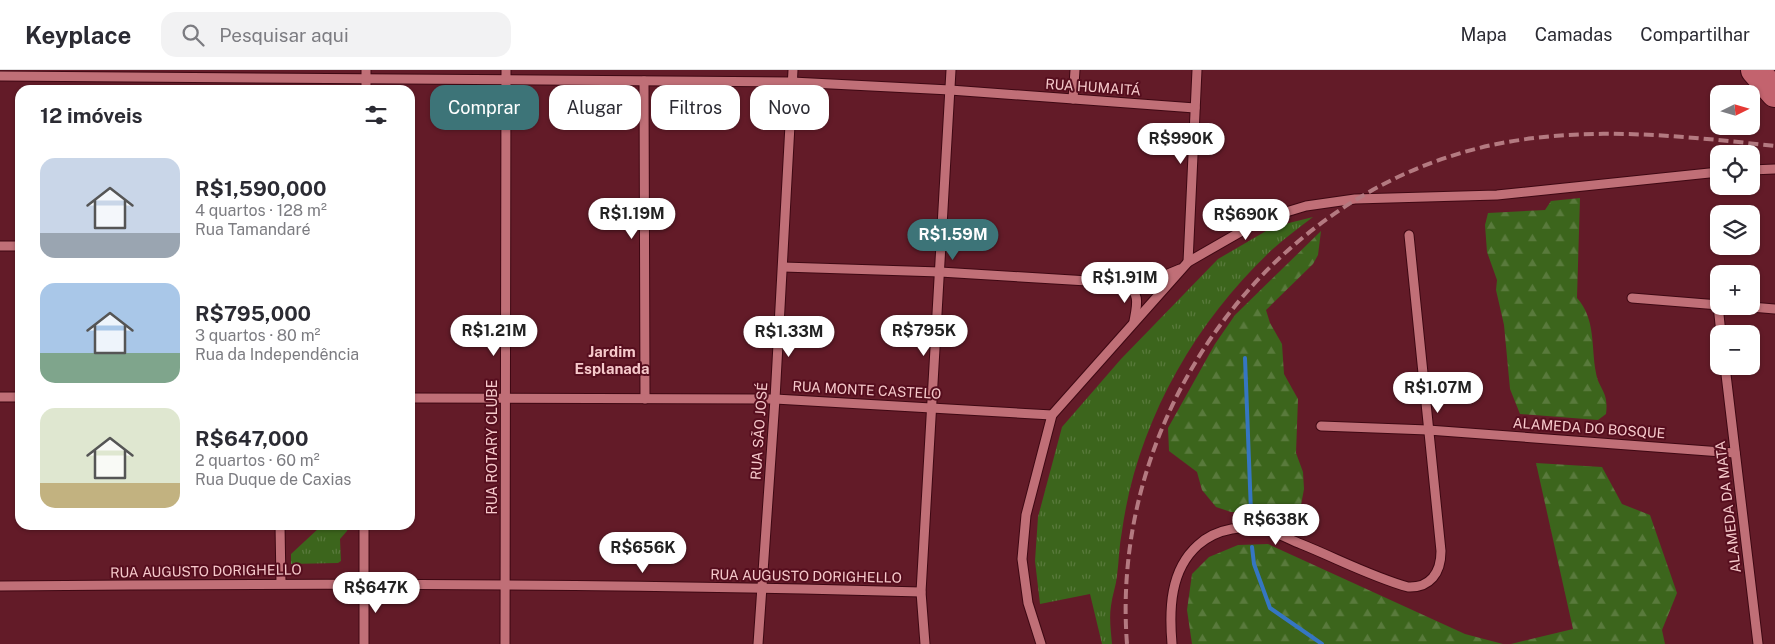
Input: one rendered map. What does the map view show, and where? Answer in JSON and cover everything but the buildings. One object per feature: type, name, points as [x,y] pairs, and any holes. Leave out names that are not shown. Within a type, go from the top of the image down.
[{"type":"highway","points":[[1754,70],[1775,93]]},
{"type":"street","name":"RUA SÃO JOSÉ","points":[[758,644],[775,399],[793,70]]},
{"type":"street","points":[[925,644],[921,592],[951,70]]},
{"type":"street","points":[[1074,99],[1075,70]]},
{"type":"street","points":[[1041,643],[1028,604],[1023,577],[1022,552],[1026,515],[1052,415],[1185,265],[1197,70]]},
{"type":"street","name":"RUA HUMAITÁ","points":[[0,76],[506,75],[644,81],[792,82],[950,90],[1195,108]]},
{"type":"street","name":"RUA ROTARY CLUBE","points":[[506,75],[506,644]]},
{"type":"street","points":[[644,81],[645,399]]},
{"type":"street","points":[[1760,170],[1775,169]]},
{"type":"street","points":[[783,267],[940,272],[1121,283],[1151,281],[1185,265],[1263,219],[1306,206],[1355,199],[1497,195],[1710,173]]},
{"type":"street","points":[[1172,644],[1171,597],[1177,575],[1190,552],[1207,537],[1223,530],[1241,527],[1269,530],[1400,584],[1416,587],[1429,582],[1439,568],[1441,551],[1409,235]]},
{"type":"street","points":[[0,246],[15,246]]},
{"type":"street","points":[[1121,283],[1132,288],[1136,294],[1138,303],[1134,322]]},
{"type":"street","points":[[1632,298],[1710,304]]},
{"type":"street","points":[[1760,308],[1775,309]]},
{"type":"street","name":"ALAMEDA DA MATA","points":[[1726,375],[1758,644]]},
{"type":"street","points":[[0,397],[15,397]]},
{"type":"street","name":"RUA MONTE CASTELO","points":[[415,398],[775,399],[1052,415]]},
{"type":"street","name":"ALAMEDA DO BOSQUE","points":[[1321,426],[1428,430],[1735,453]]},
{"type":"street","points":[[280,530],[281,583]]},
{"type":"street","points":[[364,530],[364,644]]},
{"type":"street","name":"RUA AUGUSTO DORIGHELLO","points":[[0,586],[281,583],[762,587],[921,592]]},
{"type":"green space","points":[[1580,198],[1577,298],[1583,306],[1590,324],[1596,373],[1605,395],[1606,414],[1598,420],[1520,414],[1510,389],[1504,325],[1496,290],[1497,280],[1487,252],[1485,225],[1488,213],[1545,210],[1551,201]]},
{"type":"green space","points":[[1313,217],[1279,244],[1245,277],[1195,341],[1174,376],[1156,413],[1141,451],[1130,491],[1110,611],[1112,644],[1102,644],[1090,594],[1040,604],[1035,561],[1038,517],[1062,427],[1121,359],[1218,259],[1273,227]]},
{"type":"green space","points":[[1321,231],[1318,255],[1313,264],[1266,310],[1270,323],[1282,344],[1284,374],[1298,399],[1296,453],[1303,472],[1304,489],[1301,505],[1292,514],[1279,518],[1264,513],[1231,512],[1216,507],[1202,490],[1197,472],[1169,451],[1168,428],[1215,344],[1235,315]]},
{"type":"green space","points":[[1536,463],[1602,467],[1622,504],[1650,515],[1677,593],[1662,630],[1665,644],[1511,644],[1573,629]]},
{"type":"green space","points":[[317,530],[347,530],[340,539],[341,561],[338,563],[291,564],[291,554]]},
{"type":"green space","points":[[1268,544],[1465,634],[1503,644],[1192,644],[1187,610],[1192,574],[1209,557],[1238,545]]},
{"type":"waterway","points":[[1245,358],[1251,512]]},
{"type":"waterway","points":[[1252,547],[1254,564],[1270,608],[1322,644]]},
{"type":"railway","points":[[1127,644],[1129,558],[1146,474],[1177,396],[1222,323],[1278,260],[1344,207],[1419,168],[1502,143],[1536,138],[1570,135],[1638,134],[1775,146]]},
{"type":"district","name":"Jardim Esplanada","points":[[612,360]]}]
